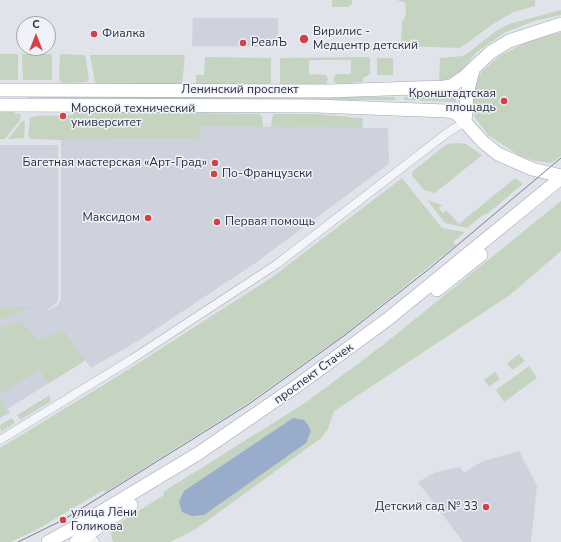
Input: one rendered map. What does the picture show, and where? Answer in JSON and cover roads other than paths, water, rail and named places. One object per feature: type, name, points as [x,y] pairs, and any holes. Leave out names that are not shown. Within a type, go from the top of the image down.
[{"type":"main road","points":[[561,24],[509,41],[491,52],[473,68],[467,94],[465,122],[474,133],[498,154],[532,169],[561,177]]},
{"type":"main road","name":"Ленинский проспект","points":[[0,90],[330,91],[444,87],[458,82],[473,68]]},
{"type":"main road","name":"Ленинский проспект","points":[[0,105],[316,106],[438,110],[456,114],[465,122]]},
{"type":"main road","name":"проспект Стачек","points":[[48,542],[199,453],[338,357],[394,314],[561,177]]},
{"type":"main road","name":"проспект Стачек","points":[[85,540],[108,519],[205,459],[320,379],[442,286],[561,189]]},
{"type":"street","points":[[0,440],[151,346],[277,264],[447,133],[465,122]]},
{"type":"street","points":[[79,525],[85,540]]},
{"type":"water","points":[[293,418],[304,420],[308,425],[311,431],[306,443],[204,515],[192,516],[182,512],[179,502],[184,491]]},
{"type":"tram line","points":[[18,542],[63,520],[249,404],[345,335],[429,269],[561,158]]},
{"type":"place","name":"Фиалка","points":[[94,34]]},
{"type":"place","name":"Вирилис - Медцентр детский","points":[[304,39]]},
{"type":"place","name":"РеалЪ","points":[[243,43]]},
{"type":"place","name":"Кронштадтская площадь","points":[[504,101]]},
{"type":"place","name":"Морской технический университет","points":[[63,116]]},
{"type":"place","name":"Багетная мастерская «Арт-Град»","points":[[215,163]]},
{"type":"place","name":"По-Французски","points":[[214,174]]},
{"type":"place","name":"Максидом","points":[[148,218]]},
{"type":"place","name":"Первая помощь","points":[[217,222]]},
{"type":"place","name":"Детский сад № 33","points":[[486,507]]},
{"type":"place","name":"улица Лёни Голикова","points":[[63,520]]}]
